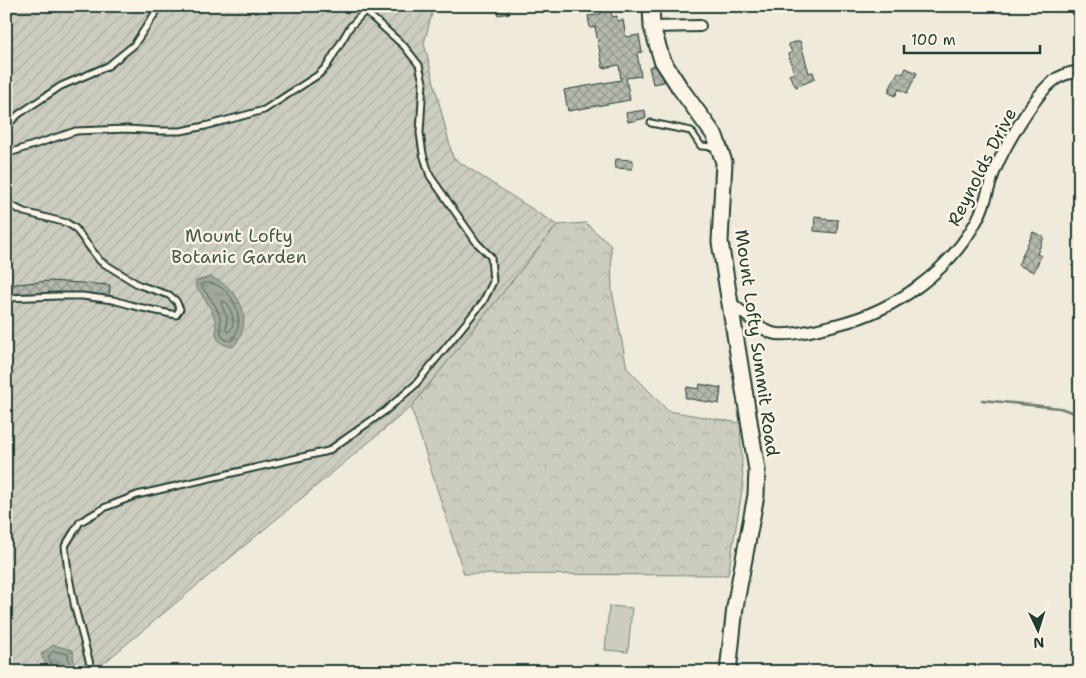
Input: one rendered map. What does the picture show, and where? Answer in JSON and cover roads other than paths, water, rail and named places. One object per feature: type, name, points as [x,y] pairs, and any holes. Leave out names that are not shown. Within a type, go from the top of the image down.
[{"type":"main road","name":"Mount Lofty Summit Road","points":[[651,6],[652,27],[662,60],[715,136],[724,162],[720,242],[757,470],[756,495],[735,606],[728,672]]},
{"type":"street","points":[[652,27],[700,26]]},
{"type":"street","name":"Reynolds Drive","points":[[729,302],[768,331],[772,333],[786,333],[814,330],[872,314],[916,288],[949,258],[977,221],[986,201],[995,171],[1017,128],[1040,94],[1062,75],[1080,71]]},
{"type":"lane","points":[[6,126],[19,114],[61,86],[108,66],[134,45],[160,6]]},
{"type":"lane","points":[[6,154],[76,131],[127,129],[159,132],[181,131],[264,110],[318,76],[327,66],[363,9],[404,46],[419,65],[423,82],[420,132],[423,154],[430,176],[477,243],[491,257],[493,282],[483,302],[415,385],[385,411],[328,451],[137,494],[106,507],[80,522],[65,546],[75,608],[90,664],[84,672]]},
{"type":"lane","points":[[651,123],[691,131],[701,146],[720,147]]},
{"type":"lane","points":[[6,203],[24,212],[67,223],[75,228],[100,261],[139,285],[169,295],[176,301],[180,309],[176,315],[138,308],[113,300],[82,296],[6,298]]},
{"type":"water","points":[[210,277],[229,288],[237,297],[241,306],[244,316],[243,327],[240,337],[233,347],[220,342],[216,336],[216,322],[206,300],[195,285],[196,281]]},
{"type":"water","points":[[53,645],[73,650],[74,665],[72,672],[49,671],[41,654]]},
{"type":"waterway","points":[[982,400],[1060,408],[1080,415]]},
{"type":"park label","name":"Mount Lofty Botanic Garden","points":[[239,246]]}]
